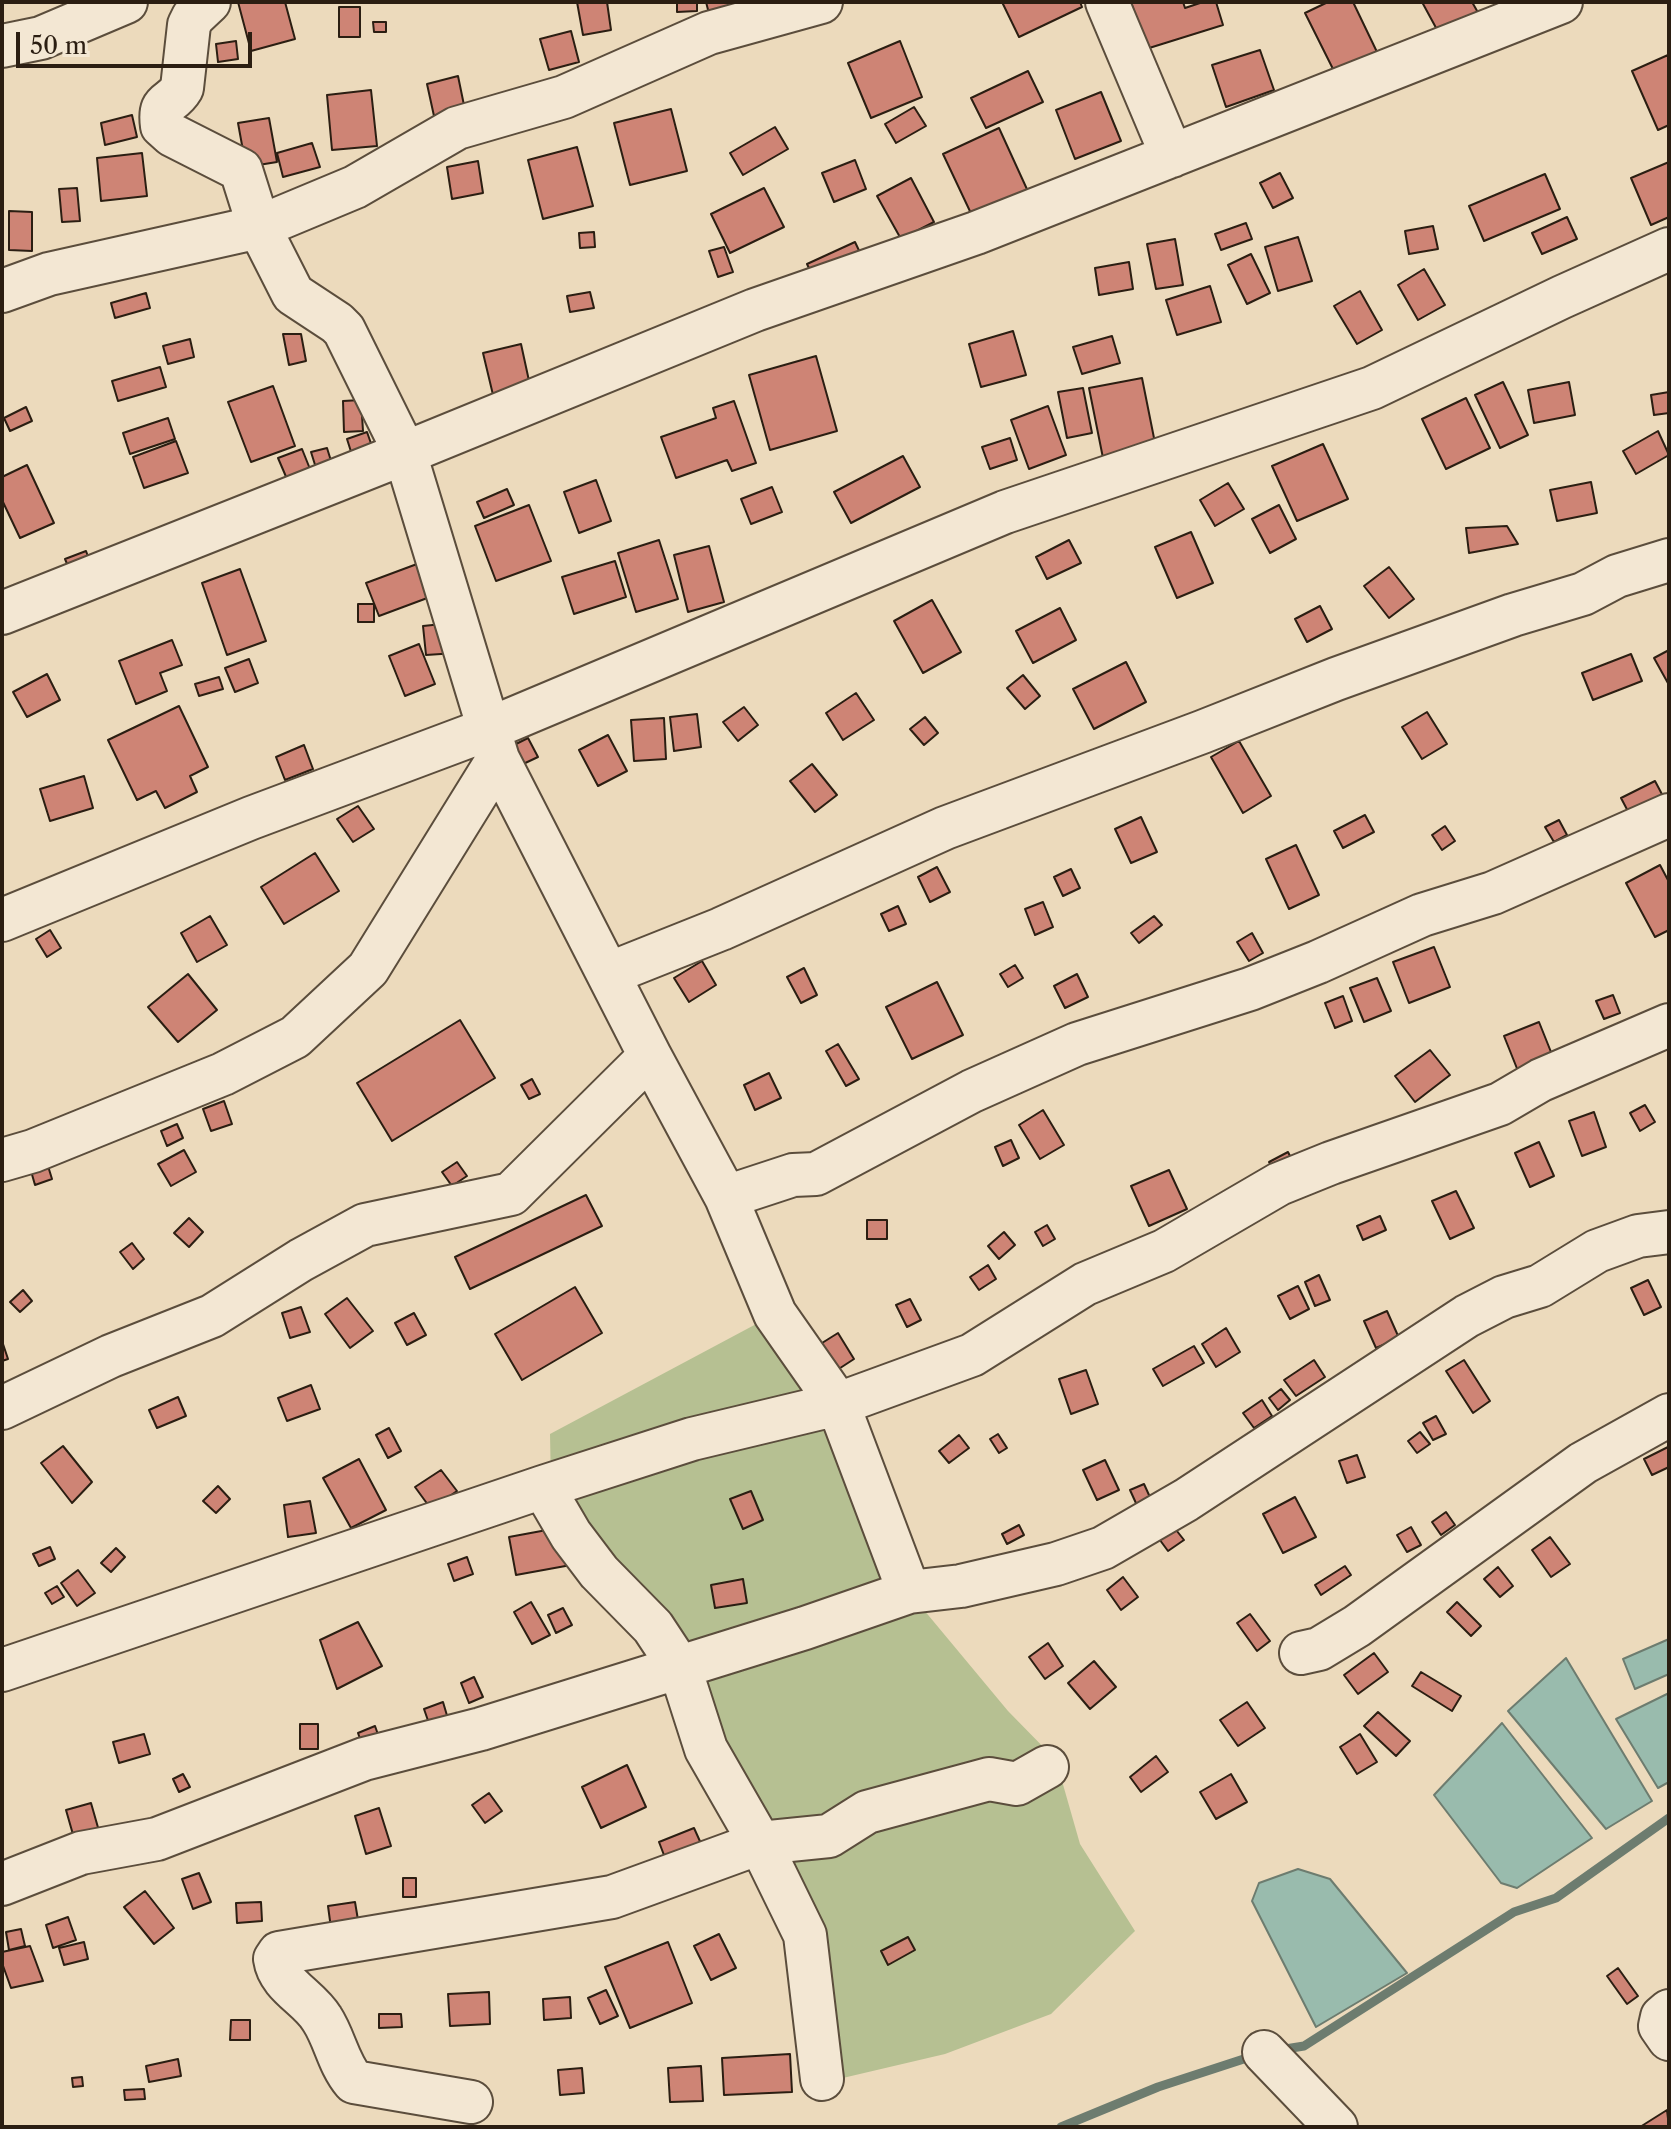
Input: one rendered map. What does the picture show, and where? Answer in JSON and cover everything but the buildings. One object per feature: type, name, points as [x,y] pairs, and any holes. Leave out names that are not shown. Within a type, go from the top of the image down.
[{"type":"street","points":[[2,46],[41,38],[126,2]]},
{"type":"street","points":[[209,2],[189,25],[182,88],[179,95],[166,102],[160,111],[162,126],[172,135],[241,170],[259,227],[293,294],[344,330],[405,453],[495,744],[608,974],[726,1197],[775,1314],[838,1404],[909,1592]]},
{"type":"street","points":[[2,291],[49,274],[259,227],[355,187],[468,124],[564,97],[709,33],[821,2]]},
{"type":"street","points":[[1107,2],[1172,156]]},
{"type":"street","points":[[2,613],[755,310],[976,233],[1561,2]]},
{"type":"street","points":[[2,920],[251,818],[495,744],[1005,512],[1372,388],[1669,249]]},
{"type":"street","points":[[608,974],[721,929],[945,828],[1336,679],[1513,615],[1583,594],[1617,576],[1669,560]]},
{"type":"street","points":[[2,1160],[33,1151],[223,1074],[295,1037],[368,969],[495,744]]},
{"type":"street","points":[[726,1197],[793,1175],[816,1174],[972,1091],[1077,1044],[1264,984],[1422,915],[1493,893],[1669,815]]},
{"type":"street","points":[[2,1670],[543,1487],[692,1439],[838,1404],[972,1355],[1085,1284],[1164,1251],[1279,1184],[1500,1104],[1541,1080],[1669,1025]]},
{"type":"street","points":[[2,1408],[111,1356],[212,1316],[301,1260],[365,1225],[511,1194],[650,1056]]},
{"type":"street","points":[[2,1884],[81,1853],[157,1839],[364,1759],[481,1729],[680,1668],[909,1592],[961,1586],[1056,1564],[1103,1548],[1186,1500],[1467,1316],[1504,1297],[1540,1286],[1597,1251],[1638,1236],[1669,1232]]},
{"type":"street","points":[[1301,1653],[1319,1649],[1357,1626],[1583,1463],[1669,1415]]},
{"type":"street","points":[[543,1487],[571,1535],[599,1572],[653,1627],[680,1668],[706,1749],[760,1843],[805,1935],[822,2079]]},
{"type":"street","points":[[471,2102],[354,2082],[345,2072],[322,2018],[281,1976],[275,1959],[279,1953],[612,1897],[760,1843],[829,1836],[867,1812],[989,1779],[1017,1784],[1047,1767]]},
{"type":"street","points":[[1669,2011],[1662,2017],[1660,2026],[1669,2039]]},
{"type":"street","points":[[1264,2052],[1336,2127]]},
{"type":"green space","points":[[775,1314],[909,1592],[1008,1711],[1056,1760],[1080,1844],[1135,1931],[1051,2014],[945,2054],[830,2081],[798,1906],[551,1485],[550,1434]]},
{"type":"shaded area","points":[[1669,1639],[1669,1674],[1635,1689],[1623,1659]]},
{"type":"shaded area","points":[[1566,1658],[1652,1801],[1606,1829],[1508,1711]]},
{"type":"shaded area","points":[[1669,1693],[1669,1782],[1658,1788],[1616,1719]]},
{"type":"shaded area","points":[[1502,1723],[1592,1838],[1517,1888],[1501,1883],[1434,1795]]},
{"type":"shaded area","points":[[1298,1869],[1330,1879],[1407,1973],[1316,2027],[1252,1901],[1259,1883]]},
{"type":"waterway","points":[[1279,2050],[1304,2046],[1514,1912],[1556,1898],[1669,1818]]},
{"type":"waterway","points":[[1061,2127],[1158,2087],[1256,2055]]}]
